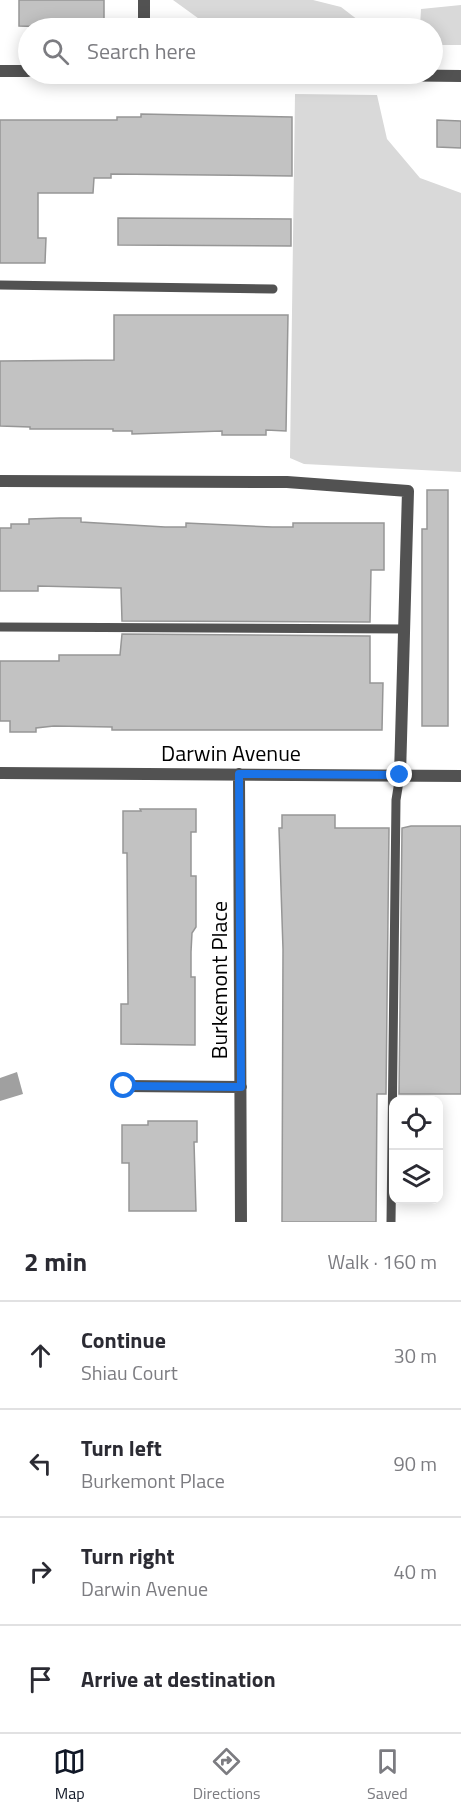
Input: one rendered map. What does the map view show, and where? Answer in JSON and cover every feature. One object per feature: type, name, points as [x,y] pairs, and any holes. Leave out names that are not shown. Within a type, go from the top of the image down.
[{"type":"street","points":[[144,0],[144,18]]},
{"type":"street","points":[[0,71],[18,71]]},
{"type":"street","points":[[443,76],[461,76]]},
{"type":"street","points":[[0,481],[287,482],[408,491],[400,775]]},
{"type":"street","name":"Darwin Avenue","points":[[0,773],[461,776]]},
{"type":"street","name":"Burkemont Place","points":[[239,774],[241,1222]]},
{"type":"street","points":[[124,1086],[241,1087]]},
{"type":"lane","points":[[0,285],[273,289]]},
{"type":"lane","points":[[0,627],[405,629]]},
{"type":"lane","points":[[391,1222],[396,801],[400,775]]},
{"type":"shaded area","points":[[173,0],[313,0],[341,7],[355,18],[198,18]]},
{"type":"shaded area","points":[[461,5],[461,45],[443,45],[443,18],[421,18],[421,9]]},
{"type":"shaded area","points":[[295,94],[377,95],[387,139],[420,178],[461,193],[461,472],[304,464],[290,458]]},
{"type":"shaded area","points":[[17,1072],[23,1094],[0,1101],[0,1078]]},
{"type":"building","points":[[19,0],[104,0],[104,18],[19,18]]},
{"type":"building","points":[[141,114],[292,117],[292,176],[111,174],[111,178],[94,178],[93,193],[38,193],[38,238],[46,238],[45,263],[0,263],[0,120],[117,120],[117,117],[141,117]]},
{"type":"building","points":[[437,120],[461,121],[461,148],[437,147]]},
{"type":"building","points":[[118,218],[291,219],[291,246],[118,245]]},
{"type":"building","points":[[114,315],[288,315],[286,431],[266,430],[266,435],[222,435],[222,431],[132,434],[132,431],[113,431],[113,429],[30,429],[30,427],[0,426],[0,361],[114,360]]},
{"type":"building","points":[[427,490],[448,490],[448,726],[422,726],[422,529],[427,529]]},
{"type":"building","points":[[81,518],[81,522],[165,527],[186,527],[186,523],[293,527],[293,523],[384,523],[384,570],[371,570],[370,622],[122,621],[121,588],[38,586],[38,591],[0,591],[0,528],[11,528],[11,524],[29,524],[29,519]]},
{"type":"building","points":[[122,634],[370,636],[370,683],[383,683],[382,730],[112,730],[112,727],[54,726],[36,728],[36,732],[10,732],[10,721],[0,721],[0,661],[59,661],[59,655],[120,655]]},
{"type":"building","points":[[140,809],[196,809],[196,832],[191,832],[191,876],[196,876],[196,927],[192,933],[191,952],[191,977],[195,977],[195,1045],[121,1044],[121,1004],[128,1004],[127,853],[123,853],[123,811],[141,811]]},
{"type":"building","points":[[282,815],[335,815],[335,828],[389,828],[386,1094],[377,1094],[376,1222],[282,1222],[283,949],[279,828],[282,828]]},
{"type":"building","points":[[461,826],[461,1094],[399,1094],[402,828]]},
{"type":"building","points":[[148,1121],[197,1121],[197,1142],[194,1142],[196,1211],[129,1211],[129,1163],[122,1163],[122,1125],[148,1125]]},
{"type":"route","points":[[124,1086],[241,1087],[239,774],[400,775]]}]
